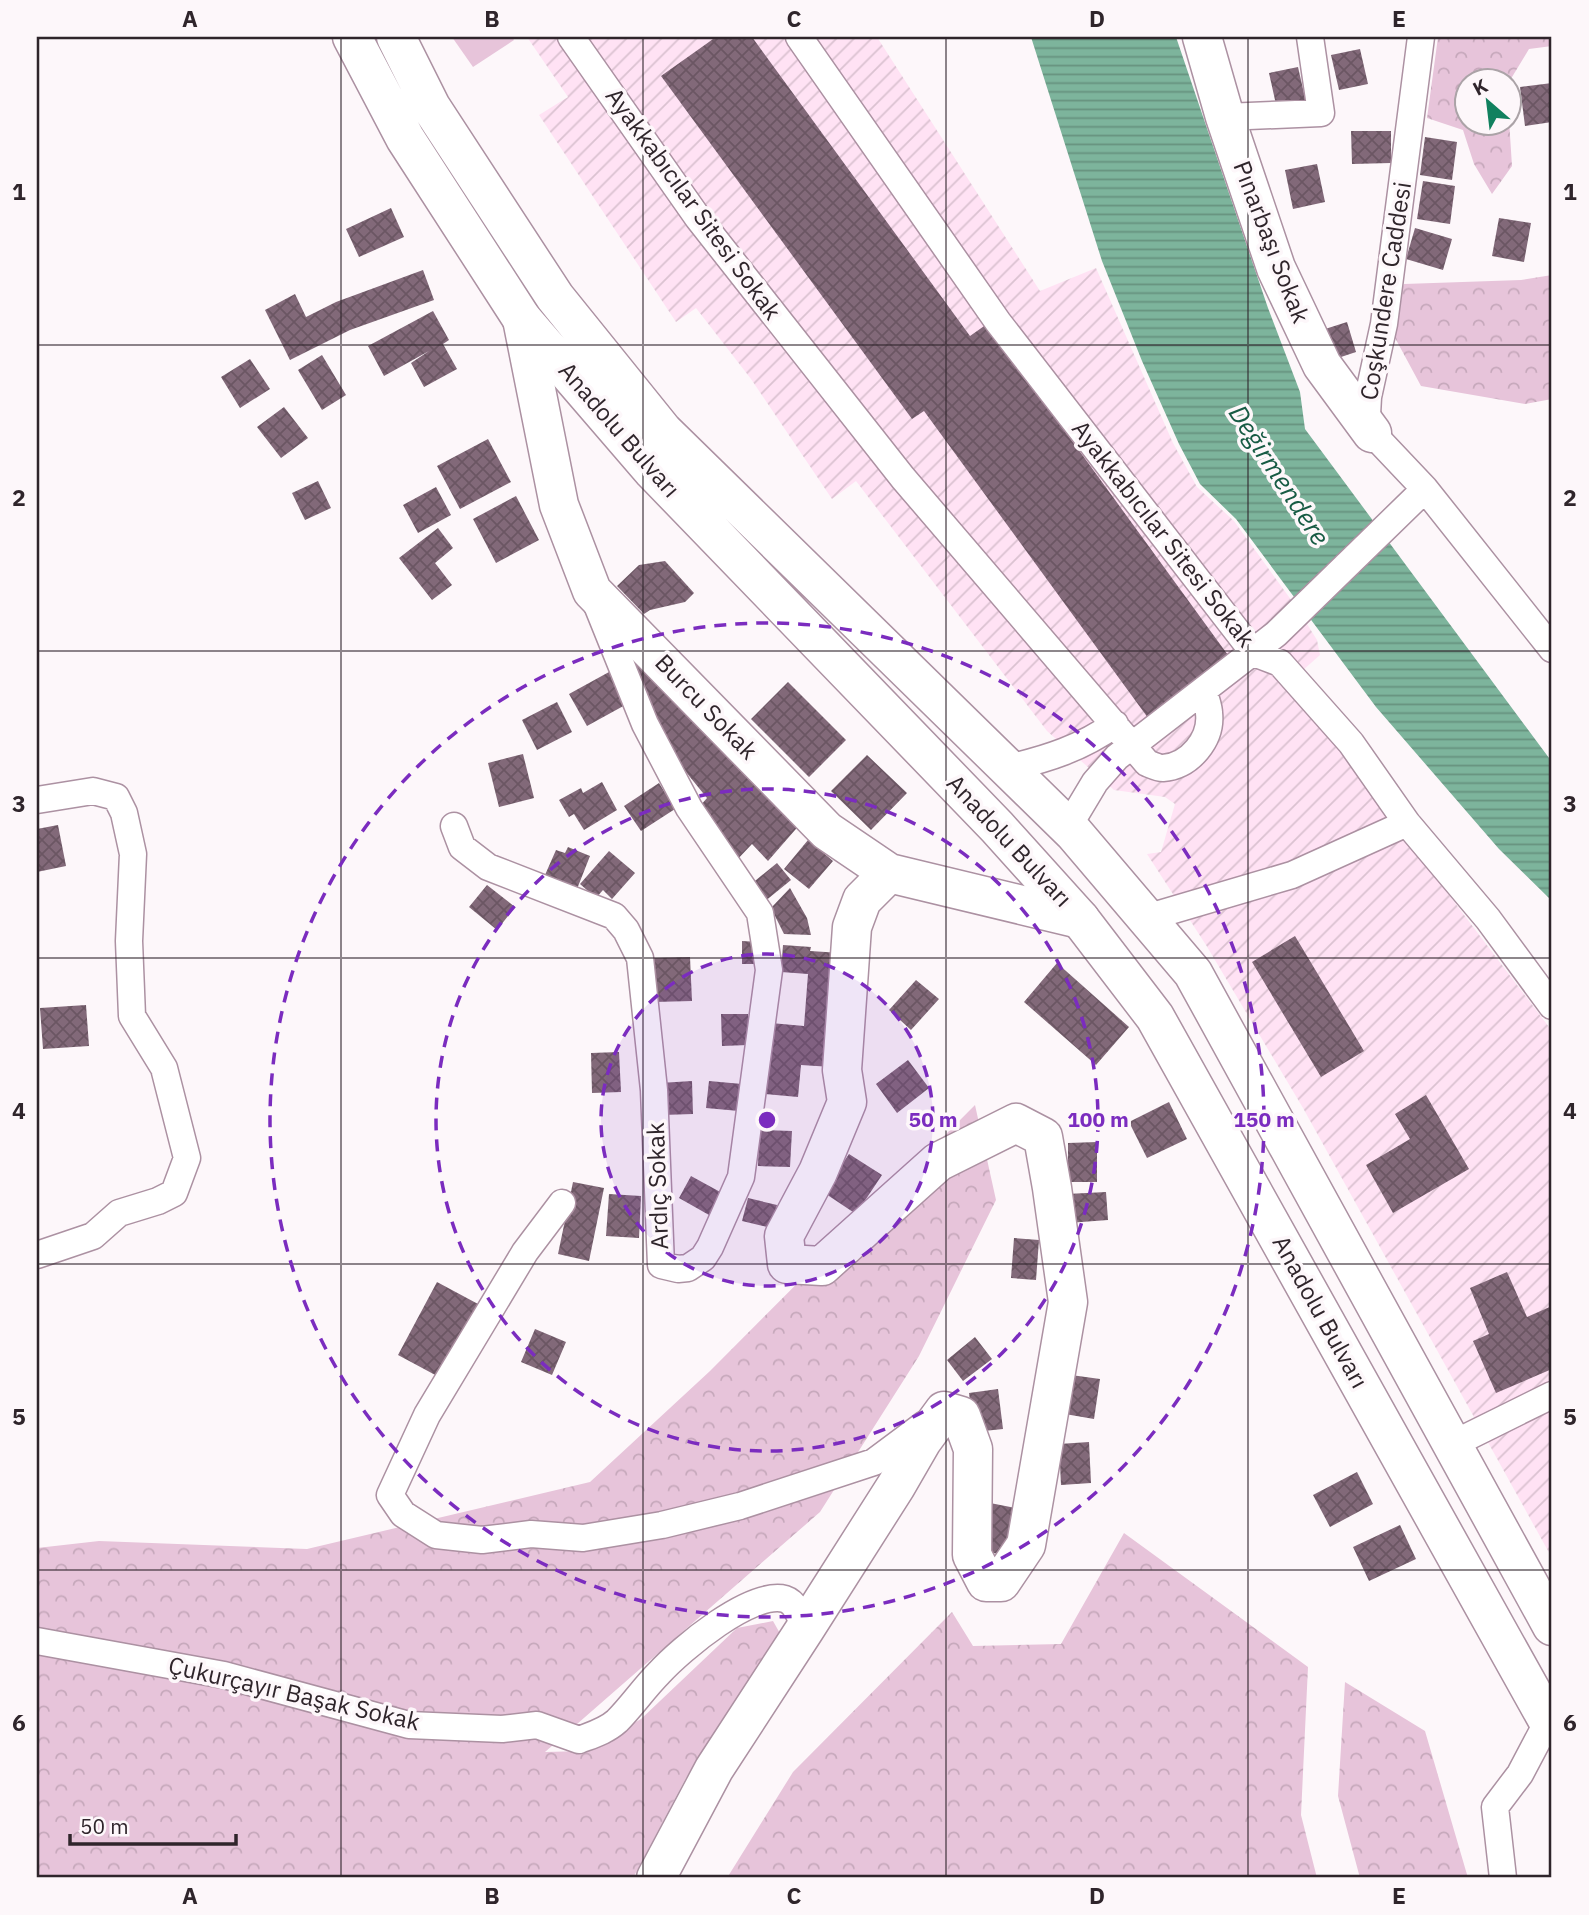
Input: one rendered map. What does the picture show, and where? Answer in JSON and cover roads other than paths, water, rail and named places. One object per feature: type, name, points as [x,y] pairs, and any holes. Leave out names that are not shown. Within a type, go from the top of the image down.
[{"type":"main road","name":"Anadolu Bulvarı","points":[[352,37],[405,138],[522,318],[653,471],[997,827],[1080,919],[1155,1017],[1550,1725]]},
{"type":"main road","name":"Anadolu Bulvarı","points":[[396,37],[431,107],[555,297],[663,430],[1068,827],[1193,973],[1552,1626]]},
{"type":"main road","name":"Pınarbaşı Sokak","points":[[1202,37],[1224,117],[1276,268],[1322,365],[1372,433]]},
{"type":"main road","name":"Burcu Sokak","points":[[522,318],[559,505],[592,591],[827,831],[889,873],[1080,919]]},
{"type":"main road","points":[[656,1878],[714,1769],[896,1486],[922,1441],[944,1411],[961,1416],[974,1449],[972,1555],[986,1582],[1001,1581],[1026,1545],[1068,1302],[1043,1137],[1016,1123],[937,1162],[822,1266],[787,1264],[784,1236],[818,1172],[847,1102],[842,1070],[852,928],[862,901],[889,873]]},
{"type":"street","name":"Ayakkabıcılar Sitesi Sokak","points":[[571,37],[698,218],[895,467],[1147,763],[1161,768],[1182,762],[1199,750],[1210,714],[1204,691]]},
{"type":"street","name":"Ayakkabıcılar Sitesi Sokak","points":[[799,37],[998,322],[1254,653],[1280,663],[1351,743],[1407,823],[1488,919],[1552,1006]]},
{"type":"street","points":[[1224,117],[1321,113],[1310,37]]},
{"type":"street","name":"Coşkundere Caddesi","points":[[1420,37],[1384,324],[1368,397],[1367,415],[1372,433],[1419,494],[1552,649]]},
{"type":"street","points":[[1068,827],[1095,782],[1117,757],[1276,634],[1419,494]]},
{"type":"street","name":"Ardıç Sokak","points":[[454,826],[461,847],[488,867],[614,916],[626,929],[640,958],[654,1090],[661,1265],[688,1268],[703,1258],[710,1247],[741,1177],[769,970],[761,913],[689,808],[645,724],[592,591]]},
{"type":"street","points":[[1008,768],[1041,761],[1070,750],[1095,738],[1115,724]]},
{"type":"street","points":[[37,800],[93,791],[116,797],[124,813],[133,854],[129,942],[132,1016],[164,1068],[187,1158],[174,1193],[119,1213],[93,1236],[37,1255]]},
{"type":"street","points":[[1146,918],[1292,875],[1407,823]]},
{"type":"street","points":[[562,1203],[525,1252],[427,1415],[390,1495],[403,1514],[436,1535],[482,1540],[530,1534],[583,1538],[662,1525],[740,1506],[874,1462],[944,1411]]},
{"type":"street","points":[[1451,1445],[1552,1395]]},
{"type":"street","name":"Çukurçayır Başak Sokak","points":[[37,1641],[224,1675],[410,1725],[502,1729],[537,1724],[579,1740],[601,1732],[615,1722],[661,1670],[715,1624],[745,1608],[771,1598],[787,1600],[797,1609],[805,1629]]},
{"type":"street","points":[[1503,1878],[1495,1807],[1520,1774],[1550,1725]]},
{"type":"water","name":"Değirmendere","points":[[1031,37],[1176,37],[1268,308],[1300,392],[1305,429],[1552,762],[1552,901],[1499,849],[1376,707],[1236,519],[1200,484],[1142,361],[1102,261]]}]
